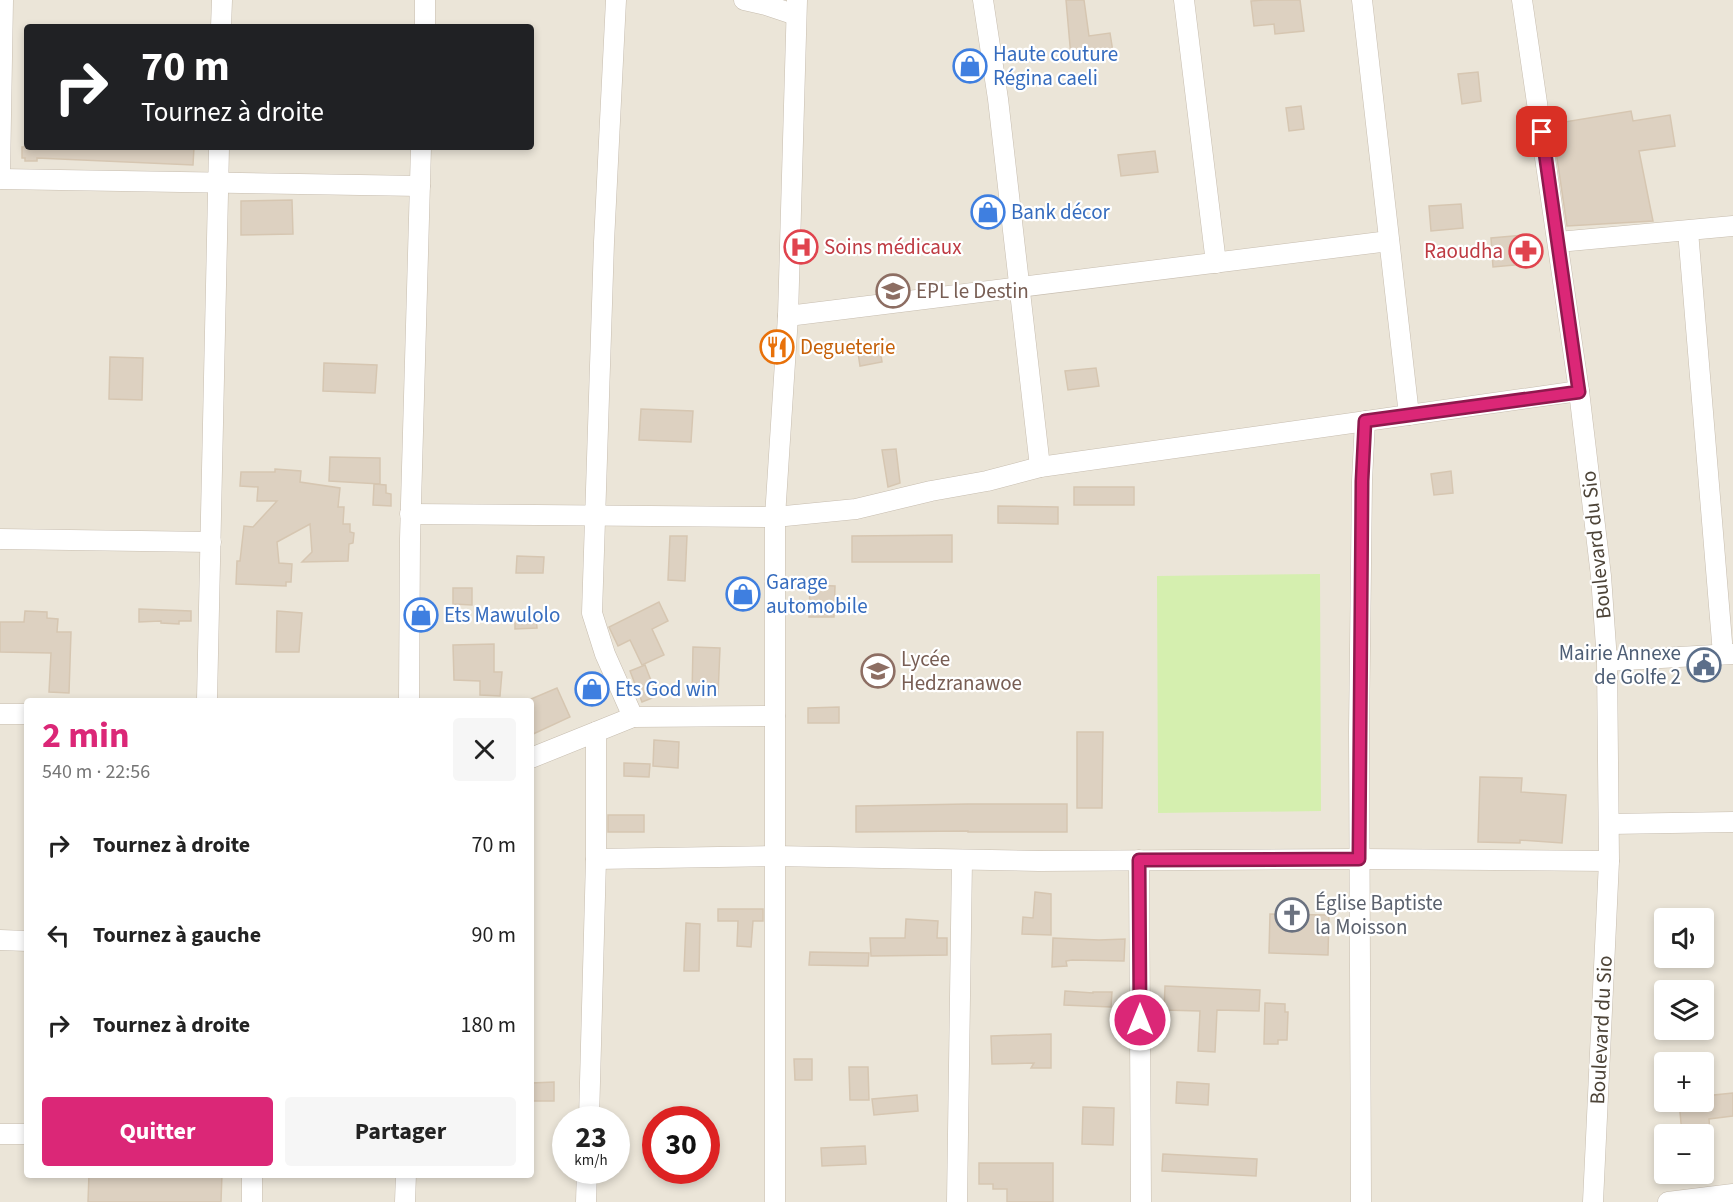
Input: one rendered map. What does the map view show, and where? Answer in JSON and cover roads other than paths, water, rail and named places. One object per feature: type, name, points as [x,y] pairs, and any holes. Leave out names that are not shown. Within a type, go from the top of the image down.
[{"type":"street","points":[[0,173],[3,0]]},
{"type":"street","points":[[221,24],[222,0]]},
{"type":"street","points":[[425,0],[425,24]]},
{"type":"street","points":[[616,0],[592,613],[605,654],[633,717]]},
{"type":"street","points":[[744,0],[796,7],[788,316],[776,517],[775,1202]]},
{"type":"street","points":[[983,0],[998,99],[1040,467]]},
{"type":"street","points":[[1184,0],[1216,263]]},
{"type":"street","points":[[1362,0],[1409,415]]},
{"type":"street","name":"Boulevard du Sio","points":[[1522,0],[1579,392],[1601,576],[1607,661],[1610,824],[1593,1202]]},
{"type":"street","points":[[207,698],[219,150]]},
{"type":"street","points":[[409,698],[410,514],[421,150]]},
{"type":"street","points":[[0,179],[420,186]]},
{"type":"street","points":[[1558,242],[1733,226]]},
{"type":"street","points":[[1607,661],[1728,654],[1688,231]]},
{"type":"street","points":[[788,316],[1389,242]]},
{"type":"street","points":[[410,514],[776,517],[856,509],[931,491],[987,481],[1040,467],[1579,392]]},
{"type":"street","points":[[1361,1202],[1359,859],[1362,481],[1365,421]]},
{"type":"street","points":[[0,539],[212,542]]},
{"type":"street","points":[[0,714],[24,714]]},
{"type":"street","points":[[534,757],[633,717],[775,716]]},
{"type":"street","points":[[589,1106],[596,859],[596,732]]},
{"type":"street","points":[[1610,824],[1733,822]]},
{"type":"street","points":[[596,859],[774,856],[962,860],[1609,861]]},
{"type":"street","points":[[957,1202],[962,860]]},
{"type":"street","points":[[1139,860],[1141,1202]]},
{"type":"street","points":[[0,940],[24,941]]},
{"type":"street","points":[[0,1134],[24,1134]]},
{"type":"street","points":[[252,1178],[252,1202]]},
{"type":"street","points":[[405,1202],[406,1178]]},
{"type":"street","points":[[586,1202],[587,1184]]},
{"type":"street","points":[[1668,1202],[1733,1194]]},
{"type":"place","name":"Haute couture Régina caeli","points":[[970,66]]},
{"type":"place","name":"Bank décor","points":[[988,212]]},
{"type":"place","name":"Soins médicaux","points":[[801,247]]},
{"type":"place","name":"Raoudha","points":[[1526,251]]},
{"type":"place","name":"EPL le Destin","points":[[893,291]]},
{"type":"place","name":"Degueterie","points":[[777,347]]},
{"type":"place","name":"Garage automobile","points":[[743,594]]},
{"type":"place","name":"Ets Mawulolo","points":[[421,615]]},
{"type":"place","name":"Mairie Annexe de Golfe 2","points":[[1704,665]]},
{"type":"place","name":"Lycée Hedzranawoe","points":[[878,671]]},
{"type":"place","name":"Ets God win","points":[[592,689]]},
{"type":"place","name":"Église Baptiste la Moisson","points":[[1292,915]]}]
